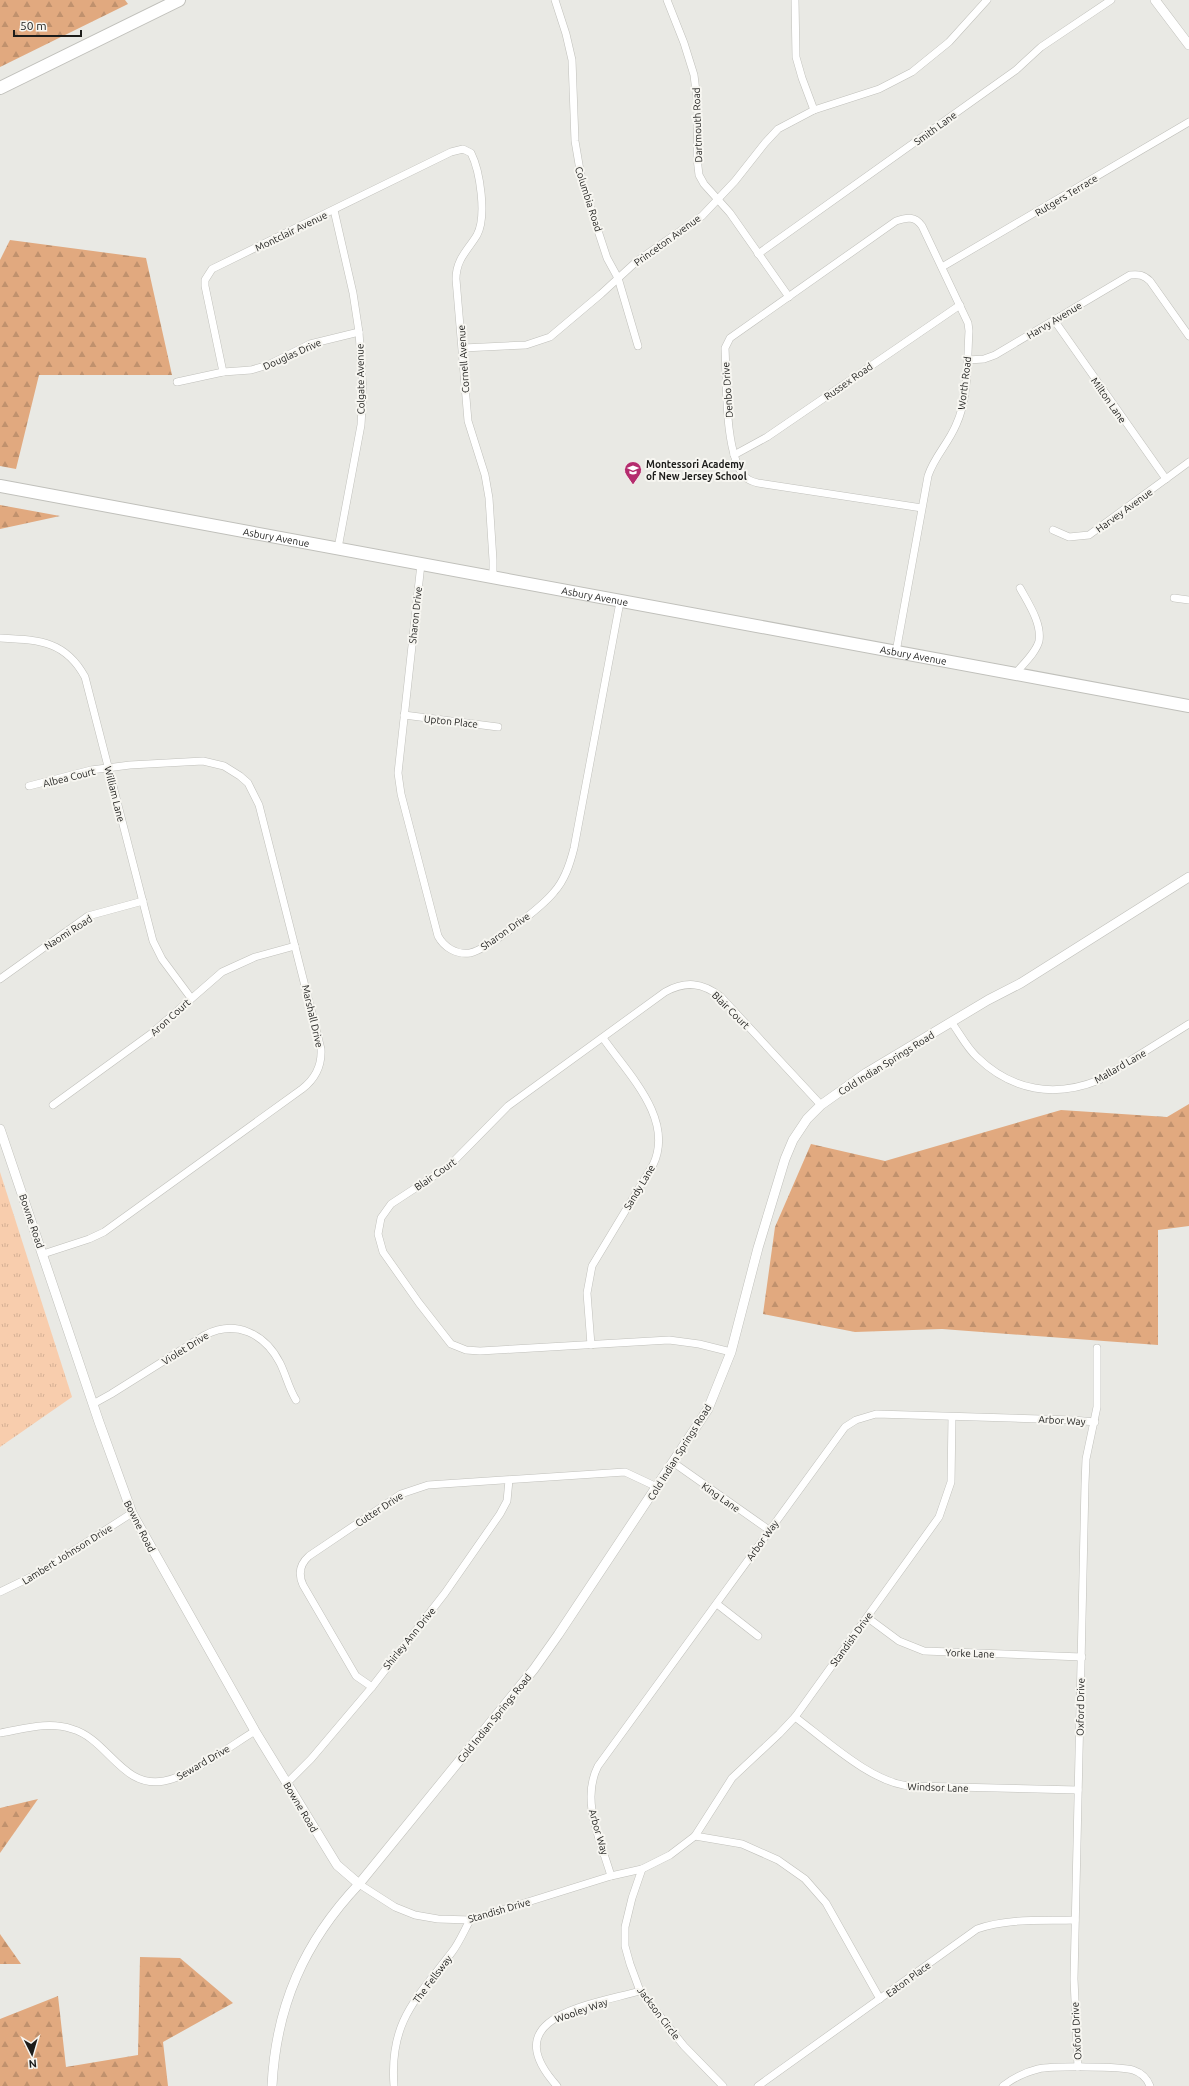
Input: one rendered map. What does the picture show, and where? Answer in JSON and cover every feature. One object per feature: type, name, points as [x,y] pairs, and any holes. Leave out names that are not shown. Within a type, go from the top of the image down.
[{"type":"main road","points":[[0,88],[179,0]]},
{"type":"main road","name":"Asbury Avenue","points":[[0,486],[338,548],[620,602],[1189,706]]},
{"type":"street","name":"Columbia Road","points":[[555,0],[566,34],[572,60],[575,141],[579,169],[607,258],[618,278],[638,346]]},
{"type":"street","name":"Dartmouth Road","points":[[667,0],[684,43],[694,75],[698,108],[697,158],[699,174],[704,184],[718,198],[788,297]]},
{"type":"street","points":[[794,0],[796,57],[814,110]]},
{"type":"street","name":"Princeton Avenue","points":[[463,348],[526,345],[538,342],[556,332],[653,248],[702,216],[735,181],[771,136],[793,120],[814,110],[879,89],[912,72],[949,42],[987,0]]},
{"type":"street","name":"Smith Lane","points":[[758,254],[1010,74],[1041,47],[1112,0]]},
{"type":"street","points":[[1155,0],[1189,45]]},
{"type":"street","name":"Rutgers Terrace","points":[[942,267],[1189,122]]},
{"type":"street","name":"Montclair Avenue","points":[[223,372],[205,286],[208,274],[212,269],[450,152],[460,149],[466,150]]},
{"type":"street","name":"Cornell Avenue","points":[[466,150],[471,153],[476,166],[482,216],[477,235],[462,256],[456,270],[468,421],[485,475],[489,498],[494,560],[493,578]]},
{"type":"street","name":"Colgate Avenue","points":[[334,210],[354,293],[359,332],[363,391],[362,414],[338,548]]},
{"type":"street","name":"Worth Road","points":[[896,652],[922,508],[931,469],[953,433],[959,418],[964,395],[968,360],[968,323],[919,222],[910,217]]},
{"type":"street","name":"Denbo Drive","points":[[910,217],[896,221],[730,338],[725,348],[730,430],[734,455],[744,476],[758,483],[922,508]]},
{"type":"street","name":"Harvy Avenue","points":[[968,360],[984,359],[995,355],[1130,276],[1139,275],[1150,281],[1189,336]]},
{"type":"street","name":"Russex Road","points":[[734,455],[768,437],[960,305]]},
{"type":"street","name":"Milton Lane","points":[[1054,320],[1166,479]]},
{"type":"street","name":"Douglas Drive","points":[[177,382],[223,372],[243,372],[263,367],[310,344],[359,332]]},
{"type":"street","name":"Harvey Avenue","points":[[1053,530],[1069,537],[1089,535],[1189,462]]},
{"type":"street","name":"Sharon Drive","points":[[420,564],[398,764],[399,784],[438,936],[446,946],[457,952],[465,953],[477,951],[537,908],[554,892],[568,869],[574,848],[620,602]]},
{"type":"street","points":[[1015,674],[1034,650],[1039,641],[1037,622],[1020,588]]},
{"type":"street","points":[[1174,598],[1189,600]]},
{"type":"street","name":"William Lane","points":[[0,638],[46,642],[66,653],[74,660],[85,677],[143,901],[158,952],[191,998]]},
{"type":"street","name":"Upton Place","points":[[404,715],[498,727]]},
{"type":"street","name":"Marshall Drive","points":[[44,1254],[89,1239],[104,1232],[311,1081],[319,1067],[321,1049],[259,805],[254,793],[244,779],[224,766],[203,761],[130,765],[109,768]]},
{"type":"street","name":"Albea Court","points":[[29,786],[91,770],[109,768]]},
{"type":"street","name":"Cold Indian Springs Road","points":[[272,2086],[273,2059],[282,2015],[296,1976],[322,1929],[337,1908],[359,1884],[534,1669],[674,1464],[708,1409],[731,1352],[758,1248],[785,1159],[804,1124],[820,1106],[866,1073],[1040,972],[1189,877]]},
{"type":"street","name":"Naomi Road","points":[[0,979],[88,916],[143,901]]},
{"type":"street","name":"Aron Court","points":[[53,1105],[152,1033],[212,979],[234,965],[255,957],[295,946]]},
{"type":"street","name":"Blair Court","points":[[731,1352],[698,1344],[669,1340],[480,1351],[457,1348],[451,1344],[435,1324],[383,1252],[378,1234],[381,1218],[391,1204],[449,1166],[508,1106],[674,987],[692,984],[701,985],[721,997],[820,1106]]},
{"type":"street","name":"Mallard Lane","points":[[952,1023],[976,1057],[1004,1078],[1022,1085],[1054,1090],[1084,1086],[1099,1080],[1189,1024]]},
{"type":"street","name":"Sandy Lane","points":[[591,1345],[587,1293],[592,1266],[653,1165],[659,1147],[658,1124],[651,1107],[603,1038]]},
{"type":"street","name":"Bowne Road","points":[[0,1129],[44,1254],[93,1404],[132,1513],[255,1731],[337,1865],[359,1884]]},
{"type":"street","name":"Violet Drive","points":[[93,1404],[112,1394],[205,1335],[220,1329],[229,1328],[244,1330],[255,1334],[267,1344],[280,1363],[296,1400]]},
{"type":"street","name":"Oxford Drive","points":[[1078,2067],[1074,1979],[1086,1459],[1097,1407],[1097,1348]]},
{"type":"street","name":"Arbor Way","points":[[611,1876],[591,1808],[591,1788],[595,1772],[840,1433],[856,1420],[876,1414],[1073,1420],[1094,1422]]},
{"type":"street","name":"Standish Drive","points":[[695,1836],[732,1778],[795,1717],[933,1526],[944,1507],[949,1491],[952,1472],[952,1417]]},
{"type":"street","name":"King Lane","points":[[674,1464],[769,1530]]},
{"type":"street","name":"Cutter Drive","points":[[372,1687],[356,1676],[303,1585],[300,1575],[304,1562],[309,1556],[408,1490],[428,1485],[625,1472],[658,1487]]},
{"type":"street","name":"Shirley Ann Drive","points":[[287,1783],[311,1759],[372,1687],[445,1593],[500,1514],[507,1501],[509,1480]]},
{"type":"street","name":"Lambert Johnson Drive","points":[[0,1592],[37,1574],[132,1513]]},
{"type":"street","points":[[716,1604],[758,1636]]},
{"type":"street","name":"Yorke Lane","points":[[868,1618],[900,1641],[924,1651],[1082,1657]]},
{"type":"street","name":"Windsor Lane","points":[[795,1717],[871,1773],[894,1784],[906,1786],[1078,1790]]},
{"type":"street","name":"Seward Drive","points":[[0,1733],[52,1725],[74,1729],[96,1740],[122,1769],[131,1776],[144,1781],[158,1782],[182,1776],[255,1731]]},
{"type":"street","points":[[642,1869],[670,1855],[695,1836],[742,1844],[778,1860],[805,1879],[826,1902],[880,1999]]},
{"type":"street","name":"Standish Drive","points":[[359,1884],[391,1905],[415,1915],[438,1920],[470,1920],[611,1876],[642,1869]]},
{"type":"street","name":"Jackson Circle","points":[[642,1869],[632,1898],[625,1927],[626,1946],[630,1964],[640,1991],[684,2046],[723,2086]]},
{"type":"street","name":"The Fellsway","points":[[394,2086],[392,2064],[395,2045],[404,2017],[418,1993],[453,1951],[470,1920]]},
{"type":"street","name":"Eaton Place","points":[[758,2086],[977,1930],[990,1924],[1010,1921],[1075,1920]]},
{"type":"street","name":"Wooley Way","points":[[558,2086],[546,2074],[540,2064],[537,2053],[539,2036],[547,2023],[568,2012],[640,1991]]},
{"type":"street","points":[[1002,2086],[1023,2074],[1039,2069],[1078,2067],[1128,2069],[1143,2075],[1150,2086]]},
{"type":"green space","points":[[0,0],[125,0],[128,4],[0,67]]},
{"type":"green space","points":[[10,240],[146,258],[172,375],[39,375],[16,469],[0,466],[0,260]]},
{"type":"green space","points":[[0,505],[60,516],[0,529]]},
{"type":"green space","points":[[1189,1104],[1189,1226],[1158,1230],[1158,1345],[942,1329],[855,1332],[763,1314],[775,1227],[811,1144],[885,1161],[1061,1110],[1167,1117]]},
{"type":"green space","points":[[0,1172],[72,1397],[0,1447]]},
{"type":"green space","points":[[38,1799],[0,1853],[0,1808]]},
{"type":"green space","points":[[0,1934],[21,1964],[0,1964]]},
{"type":"green space","points":[[140,1957],[180,1958],[233,2003],[163,2042],[168,2086],[0,2086],[0,2019],[58,1996],[66,2067],[138,2055]]},
{"type":"place","name":"Montessori Academy of New Jersey School","points":[[633,485]]}]
